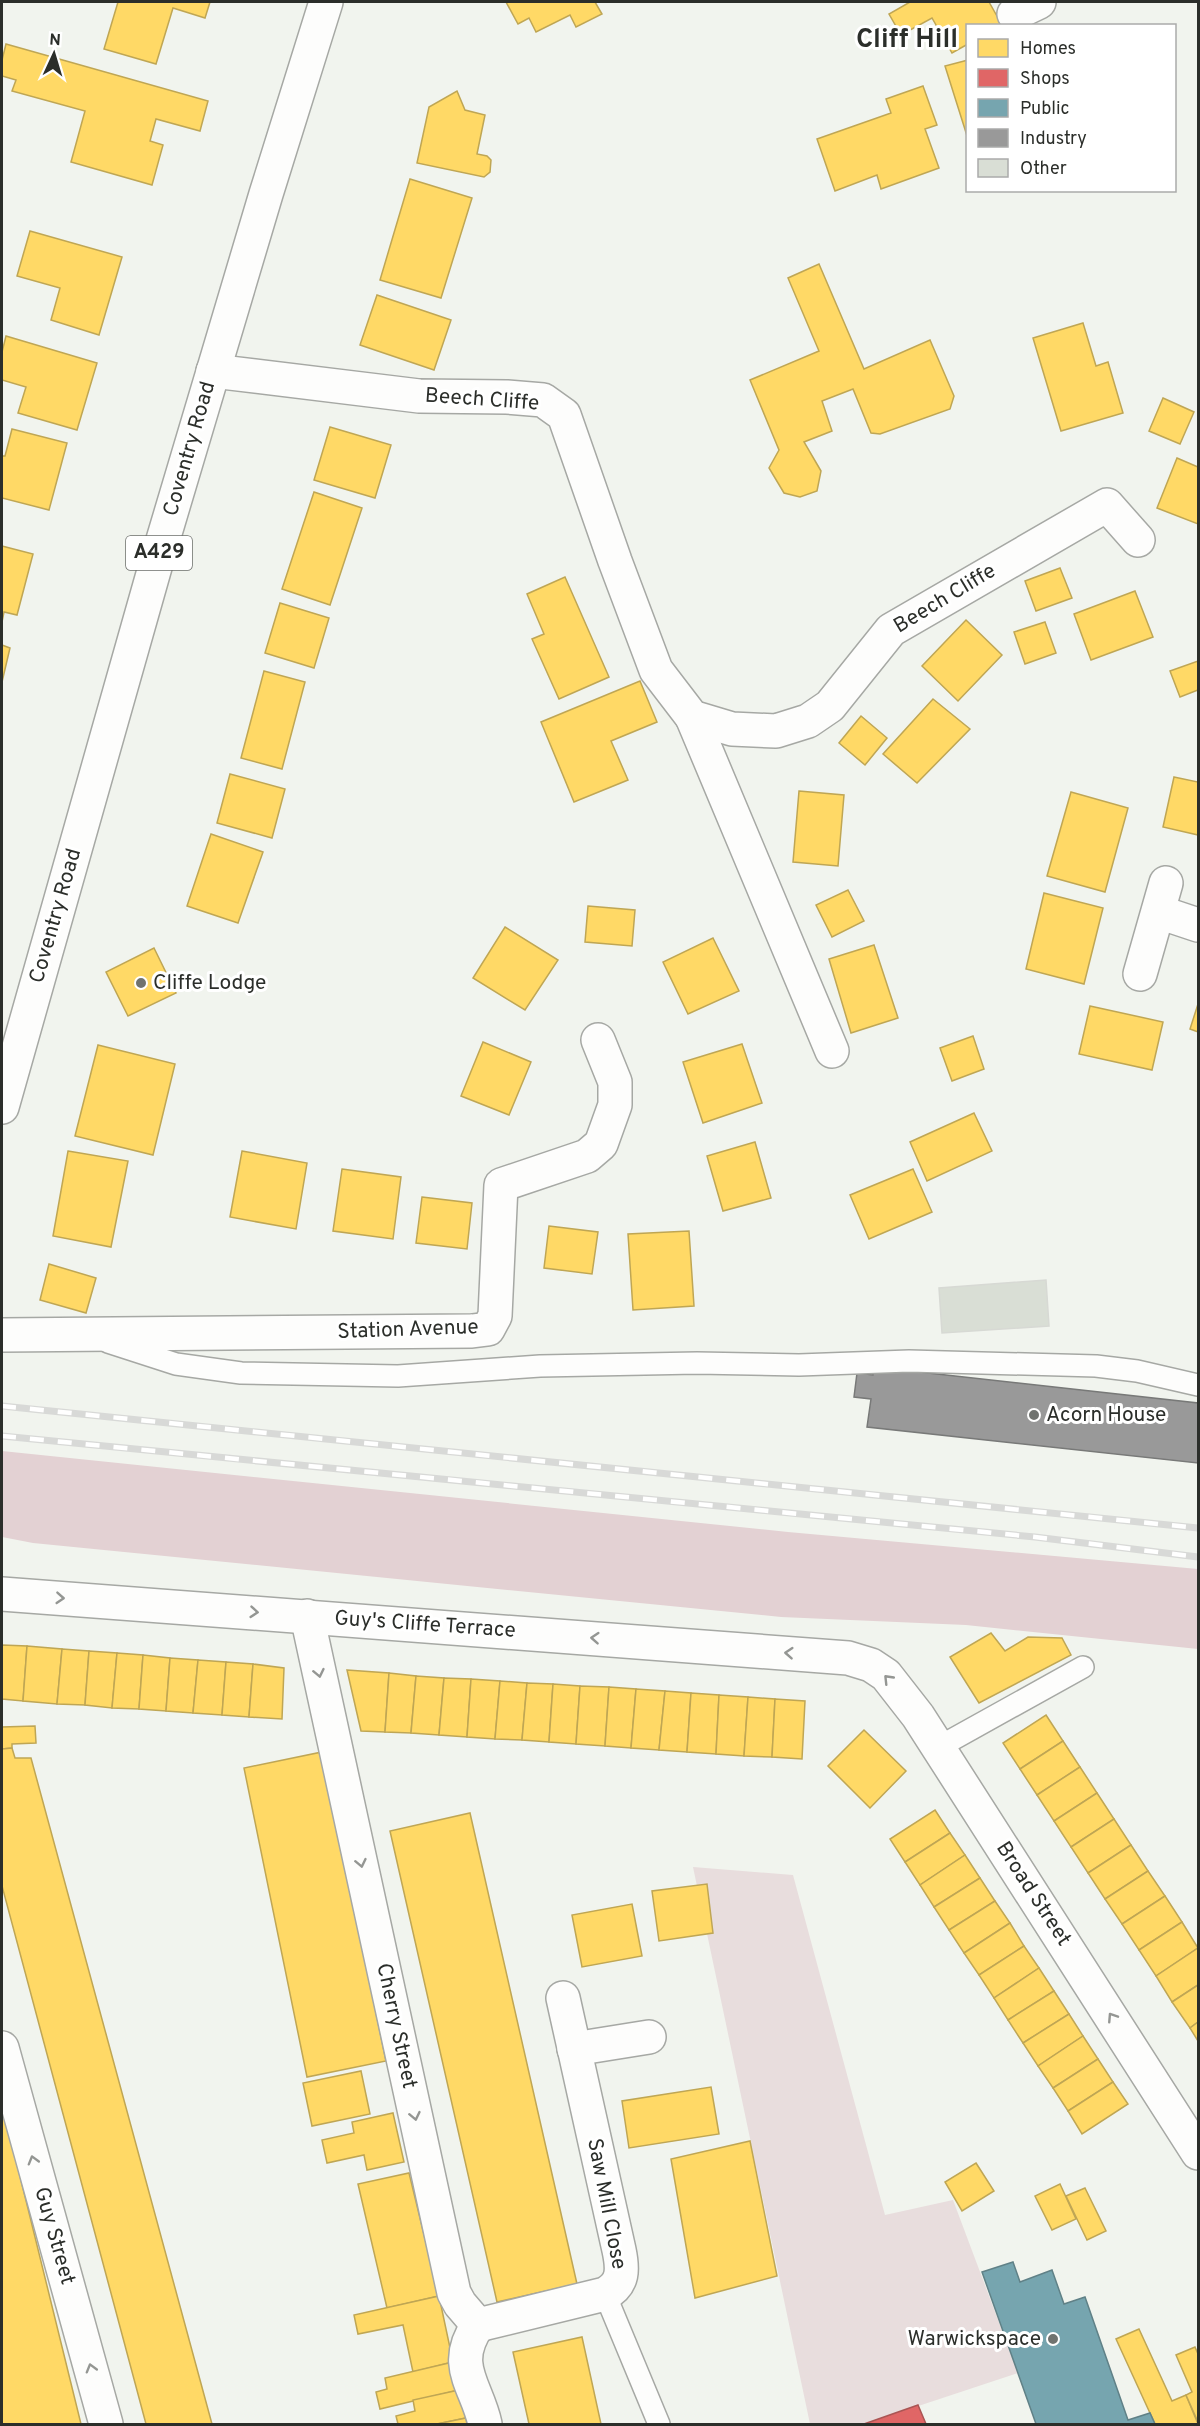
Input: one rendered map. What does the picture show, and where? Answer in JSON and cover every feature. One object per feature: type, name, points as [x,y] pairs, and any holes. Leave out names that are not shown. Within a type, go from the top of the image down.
[{"type":"street","name":"Coventry Road","points":[[2,1107],[213,371],[326,2]]},
{"type":"street","name":"Beech Cliffe","points":[[213,371],[419,396],[507,397],[543,400],[564,415],[656,670],[692,717],[832,1051]]},
{"type":"street","name":"Beech Cliffe","points":[[692,717],[732,729],[776,731],[808,721],[830,706],[891,630],[1107,505],[1138,540]]},
{"type":"street","points":[[1140,974],[1163,898],[1198,925]]},
{"type":"street","name":"Station Avenue","points":[[2,1335],[472,1331],[488,1329],[495,1316],[501,1185],[587,1156],[601,1144],[609,1126],[615,1105],[615,1082],[598,1040]]},
{"type":"street","name":"Guy's Cliffe Terrace","points":[[2,1594],[848,1658]]},
{"type":"street","name":"Cherry Street","points":[[307,1616],[454,2293],[478,2325]]},
{"type":"street","name":"Broad Street","points":[[848,1658],[871,1665],[886,1675],[939,1747],[1198,2152]]},
{"type":"street","name":"Saw Mill Close","points":[[478,2325],[605,2294],[615,2289],[621,2279],[622,2265],[563,1998]]},
{"type":"street","points":[[574,2049],[649,2037]]},
{"type":"street","name":"Guy Street","points":[[2,2048],[106,2424]]},
{"type":"street","points":[[478,2325],[471,2335],[464,2358],[466,2373],[483,2413],[485,2424]]},
{"type":"lane","points":[[84,1334],[176,1364],[241,1373],[398,1376],[540,1366],[697,1363],[799,1365],[909,1360],[1096,1366],[1137,1371],[1198,1385]]},
{"type":"lane","points":[[939,1747],[1083,1667]]},
{"type":"lane","points":[[605,2294],[659,2424]]},
{"type":"shaded area","points":[[2,1451],[788,1532],[1198,1569],[1198,1649],[966,1625],[781,1617],[33,1543],[2,1537]]},
{"type":"shaded area","points":[[693,1867],[793,1875],[885,2215],[953,2200],[1018,2373],[864,2424],[810,2424]]},
{"type":"building: Homes","points":[[118,2],[210,2],[205,18],[173,8],[156,64],[104,49]]},
{"type":"building: Homes","points":[[506,2],[595,2],[602,14],[576,27],[570,15],[536,32],[529,18],[518,24]]},
{"type":"building: Homes","points":[[910,2],[989,2],[1001,24],[966,24],[966,45],[952,53],[932,18],[901,35],[889,14]]},
{"type":"building: Homes","points":[[6,44],[208,101],[200,131],[156,119],[150,141],[163,145],[152,185],[71,162],[85,111],[12,91],[16,80],[2,76],[2,60]]},
{"type":"building: Homes","points":[[966,61],[966,133],[945,66]]},
{"type":"building: Homes","points":[[923,86],[937,125],[925,129],[939,168],[881,189],[877,175],[835,191],[817,139],[891,113],[886,99]]},
{"type":"building: Homes","points":[[457,91],[465,110],[485,115],[477,154],[487,156],[491,160],[490,172],[484,177],[417,163],[429,107]]},
{"type":"building: Homes","points":[[410,179],[472,198],[441,298],[380,280]]},
{"type":"building: Homes","points":[[30,231],[122,257],[99,335],[51,320],[60,288],[17,276]]},
{"type":"building: Homes","points":[[819,264],[864,369],[930,340],[954,396],[950,409],[880,434],[871,433],[853,389],[822,401],[832,431],[804,442],[821,471],[817,491],[800,497],[784,493],[769,468],[779,450],[750,380],[819,351],[788,278]]},
{"type":"building: Homes","points":[[377,295],[451,320],[434,370],[360,345]]},
{"type":"building: Homes","points":[[1083,323],[1096,366],[1108,362],[1123,413],[1061,431],[1033,338]]},
{"type":"building: Homes","points":[[6,336],[97,363],[77,430],[18,413],[26,387],[2,380],[2,352]]},
{"type":"building: Homes","points":[[1163,398],[1194,412],[1180,444],[1149,431]]},
{"type":"building: Homes","points":[[330,427],[391,445],[375,498],[314,480]]},
{"type":"building: Homes","points":[[12,429],[67,443],[49,510],[2,498],[2,456],[5,456]]},
{"type":"building: Homes","points":[[1177,458],[1198,467],[1198,524],[1157,508]]},
{"type":"building: Homes","points":[[314,492],[362,508],[330,605],[282,589]]},
{"type":"building: Homes","points":[[2,546],[33,554],[17,615],[4,612],[2,622]]},
{"type":"building: Homes","points":[[1060,568],[1072,598],[1036,611],[1025,581]]},
{"type":"building: Homes","points":[[565,577],[609,677],[559,699],[532,639],[544,634],[527,594]]},
{"type":"building: Homes","points":[[1135,591],[1153,637],[1091,660],[1074,614]]},
{"type":"building: Homes","points":[[280,603],[329,618],[314,668],[265,653]]},
{"type":"building: Homes","points":[[966,620],[1002,655],[958,701],[922,666]]},
{"type":"building: Homes","points":[[1045,622],[1056,653],[1025,664],[1014,632]]},
{"type":"building: Homes","points":[[2,645],[10,648],[2,682]]},
{"type":"building: Homes","points":[[1198,661],[1198,690],[1180,697],[1170,671]]},
{"type":"building: Homes","points":[[264,671],[305,682],[282,769],[241,758]]},
{"type":"building: Homes","points":[[640,681],[657,722],[611,741],[628,780],[574,802],[541,722]]},
{"type":"building: Homes","points":[[933,699],[970,729],[917,783],[883,754]]},
{"type":"building: Homes","points":[[861,716],[887,738],[865,765],[839,743]]},
{"type":"building: Homes","points":[[230,774],[285,789],[272,838],[217,823]]},
{"type":"building: Homes","points":[[1174,777],[1198,782],[1198,835],[1163,827]]},
{"type":"building: Homes","points":[[799,791],[844,795],[838,866],[793,862]]},
{"type":"building: Homes","points":[[1071,792],[1128,808],[1105,892],[1047,876]]},
{"type":"building: Homes","points":[[211,834],[263,852],[238,923],[187,906]]},
{"type":"building: Homes","points":[[848,890],[864,921],[832,937],[816,905]]},
{"type":"building: Homes","points":[[1044,893],[1103,908],[1084,984],[1026,969]]},
{"type":"building: Homes","points":[[588,906],[635,910],[632,946],[585,942]]},
{"type":"building: Homes","points":[[505,927],[558,960],[525,1010],[473,978]]},
{"type":"building: Homes","points":[[713,938],[739,991],[688,1014],[663,962]]},
{"type":"building: Homes","points":[[874,945],[898,1018],[851,1033],[829,959]]},
{"type":"building: Homes","name":"Cliffe Lodge","points":[[154,948],[176,993],[128,1016],[106,972]]},
{"type":"building: Homes","points":[[1198,1004],[1198,1032],[1190,1029]]},
{"type":"building: Homes","points":[[1090,1006],[1163,1022],[1152,1070],[1079,1054]]},
{"type":"building: Homes","points":[[973,1036],[984,1069],[952,1081],[940,1048]]},
{"type":"building: Homes","points":[[483,1042],[531,1062],[509,1115],[461,1096]]},
{"type":"building: Homes","points":[[742,1044],[762,1103],[703,1123],[683,1062]]},
{"type":"building: Homes","points":[[98,1045],[175,1064],[153,1155],[75,1136]]},
{"type":"building: Homes","points":[[974,1113],[992,1151],[927,1181],[910,1142]]},
{"type":"building: Homes","points":[[755,1142],[771,1198],[723,1211],[707,1156]]},
{"type":"building: Homes","points":[[68,1151],[128,1161],[111,1247],[53,1236]]},
{"type":"building: Homes","points":[[242,1151],[307,1163],[296,1229],[230,1217]]},
{"type":"building: Homes","points":[[342,1169],[401,1177],[393,1239],[333,1231]]},
{"type":"building: Homes","points":[[913,1169],[932,1212],[869,1239],[850,1195]]},
{"type":"building: Homes","points":[[422,1197],[472,1203],[467,1249],[416,1243]]},
{"type":"building: Homes","points":[[549,1226],[598,1232],[592,1274],[544,1268]]},
{"type":"building: Homes","points":[[689,1231],[694,1306],[633,1310],[628,1234]]},
{"type":"building: Homes","points":[[49,1264],[96,1278],[86,1313],[40,1300]]},
{"type":"building: Homes","points":[[991,1633],[1005,1651],[1028,1637],[1062,1638],[1071,1655],[979,1703],[950,1657]]},
{"type":"building: Homes","points":[[2,1645],[27,1646],[23,1701],[2,1699]]},
{"type":"building: Homes","points":[[27,1646],[62,1649],[57,1704],[23,1701]]},
{"type":"building: Homes","points":[[62,1649],[89,1651],[85,1705],[57,1704]]},
{"type":"building: Homes","points":[[89,1651],[117,1653],[112,1708],[85,1705]]},
{"type":"building: Homes","points":[[117,1653],[143,1655],[139,1709],[112,1708]]},
{"type":"building: Homes","points":[[143,1655],[170,1658],[166,1711],[139,1709]]},
{"type":"building: Homes","points":[[170,1658],[198,1660],[193,1713],[166,1711]]},
{"type":"building: Homes","points":[[198,1660],[226,1662],[222,1715],[193,1713]]},
{"type":"building: Homes","points":[[226,1662],[253,1664],[249,1717],[222,1715]]},
{"type":"building: Homes","points":[[253,1664],[284,1668],[282,1719],[249,1717]]},
{"type":"building: Homes","points":[[347,1670],[389,1673],[385,1732],[361,1731]]},
{"type":"building: Homes","points":[[389,1673],[416,1676],[411,1733],[385,1732]]},
{"type":"building: Homes","points":[[416,1676],[444,1678],[439,1735],[411,1733]]},
{"type":"building: Homes","points":[[444,1678],[471,1679],[467,1737],[439,1735]]},
{"type":"building: Homes","points":[[471,1679],[500,1681],[495,1739],[467,1737]]},
{"type":"building: Homes","points":[[500,1681],[527,1683],[522,1740],[495,1739]]},
{"type":"building: Homes","points":[[527,1683],[553,1684],[549,1742],[522,1740]]},
{"type":"building: Homes","points":[[553,1684],[580,1686],[576,1744],[549,1742]]},
{"type":"building: Homes","points":[[580,1686],[609,1687],[605,1746],[576,1744]]},
{"type":"building: Homes","points":[[609,1687],[636,1689],[631,1748],[605,1746]]},
{"type":"building: Homes","points":[[636,1689],[665,1691],[659,1750],[631,1748]]},
{"type":"building: Homes","points":[[665,1691],[691,1693],[687,1752],[659,1750]]},
{"type":"building: Homes","points":[[691,1693],[719,1695],[716,1754],[687,1752]]},
{"type":"building: Homes","points":[[719,1695],[748,1697],[744,1756],[716,1754]]},
{"type":"building: Homes","points":[[748,1697],[775,1699],[772,1757],[744,1756]]},
{"type":"building: Homes","points":[[775,1699],[805,1701],[802,1759],[772,1757]]},
{"type":"building: Homes","points":[[1046,1715],[1063,1741],[1020,1769],[1003,1743]]},
{"type":"building: Homes","points":[[35,1726],[36,1743],[12,1744],[12,1748],[2,1749],[2,1727]]},
{"type":"building: Homes","points":[[864,1730],[906,1771],[870,1808],[828,1766]]},
{"type":"building: Homes","points":[[1063,1741],[1080,1767],[1037,1795],[1020,1769]]},
{"type":"building: Homes","points":[[12,1748],[15,1758],[31,1758],[212,2424],[146,2424],[2,1886],[2,1749]]},
{"type":"building: Homes","points":[[322,1752],[386,2061],[307,2077],[244,1768]]},
{"type":"building: Homes","points":[[1080,1767],[1097,1793],[1054,1821],[1037,1795]]},
{"type":"building: Homes","points":[[1097,1793],[1114,1819],[1071,1847],[1054,1821]]},
{"type":"building: Homes","points":[[935,1810],[950,1833],[905,1862],[890,1839]]},
{"type":"building: Homes","points":[[470,1813],[577,2284],[497,2302],[390,1831]]},
{"type":"building: Homes","points":[[1114,1819],[1131,1845],[1088,1873],[1071,1847]]},
{"type":"building: Homes","points":[[950,1833],[965,1855],[920,1885],[905,1862]]},
{"type":"building: Homes","points":[[1131,1845],[1148,1871],[1105,1899],[1088,1873]]},
{"type":"building: Homes","points":[[965,1855],[980,1878],[934,1907],[920,1885]]},
{"type":"building: Homes","points":[[1148,1871],[1165,1896],[1122,1924],[1105,1899]]},
{"type":"building: Homes","points":[[980,1878],[995,1901],[949,1930],[934,1907]]},
{"type":"building: Homes","points":[[707,1884],[713,1933],[659,1941],[652,1891]]},
{"type":"building: Homes","points":[[1165,1896],[1182,1922],[1139,1950],[1122,1924]]},
{"type":"building: Homes","points":[[995,1901],[1010,1923],[964,1953],[949,1930]]},
{"type":"building: Homes","points":[[632,1904],[642,1956],[582,1967],[572,1915]]},
{"type":"building: Homes","points":[[1182,1922],[1198,1948],[1156,1976],[1139,1950]]},
{"type":"building: Homes","points":[[1010,1923],[1024,1946],[979,1975],[964,1953]]},
{"type":"building: Homes","points":[[1024,1946],[1039,1968],[994,1998],[979,1975]]},
{"type":"building: Homes","points":[[1198,1948],[1198,1985],[1172,2002],[1156,1976]]},
{"type":"building: Homes","points":[[1039,1968],[1054,1991],[1008,2020],[994,1998]]},
{"type":"building: Homes","points":[[1198,1985],[1198,2022],[1190,2028],[1172,2002]]},
{"type":"building: Homes","points":[[1054,1991],[1069,2014],[1023,2043],[1008,2020]]},
{"type":"building: Homes","points":[[1069,2014],[1083,2036],[1038,2066],[1023,2043]]},
{"type":"building: Homes","points":[[1198,2022],[1198,2041],[1190,2028]]},
{"type":"building: Homes","points":[[1083,2036],[1098,2059],[1053,2088],[1038,2066]]},
{"type":"building: Homes","points":[[1098,2059],[1113,2082],[1068,2111],[1053,2088]]},
{"type":"building: Homes","points":[[361,2071],[370,2114],[312,2126],[303,2083]]},
{"type":"building: Homes","points":[[1113,2082],[1128,2104],[1082,2134],[1068,2111]]},
{"type":"building: Homes","points":[[711,2087],[719,2134],[629,2148],[622,2101]]},
{"type":"building: Homes","points":[[2,2103],[81,2424],[2,2424]]},
{"type":"building: Homes","points":[[393,2113],[404,2162],[367,2170],[364,2155],[327,2163],[322,2140],[354,2133],[352,2122]]},
{"type":"building: Homes","points":[[750,2141],[777,2276],[695,2298],[671,2159]]},
{"type":"building: Homes","points":[[976,2163],[994,2191],[962,2211],[945,2182]]},
{"type":"building: Homes","points":[[409,2173],[439,2296],[387,2308],[358,2184]]},
{"type":"building: Homes","points":[[1060,2184],[1076,2219],[1052,2230],[1035,2196]]},
{"type":"building: Homes","points":[[1085,2188],[1106,2231],[1087,2240],[1066,2196]]},
{"type":"building: Homes","points":[[439,2296],[453,2362],[413,2372],[403,2325],[358,2334],[354,2315]]},
{"type":"building: Homes","points":[[1139,2329],[1172,2401],[1186,2395],[1198,2424],[1155,2424],[1116,2339]]},
{"type":"building: Homes","points":[[582,2337],[601,2424],[529,2424],[513,2352]]},
{"type":"building: Homes","points":[[1195,2347],[1198,2354],[1198,2422],[1186,2395],[1192,2392],[1176,2355]]},
{"type":"building: Homes","points":[[453,2362],[459,2390],[380,2409],[376,2392],[387,2389],[385,2378]]},
{"type":"building: Homes","points":[[459,2390],[466,2418],[437,2424],[398,2424],[396,2416],[415,2411],[413,2400]]},
{"type":"building: Homes","points":[[466,2418],[467,2424],[437,2424]]},
{"type":"building: Shops","points":[[918,2405],[926,2424],[864,2424]]},
{"type":"building: Public","name":"Warwickspace","points":[[1013,2262],[1020,2282],[1052,2270],[1064,2304],[1085,2297],[1128,2420],[1150,2413],[1155,2424],[1036,2424],[982,2272]]},
{"type":"building: Industry","name":"Acorn House","points":[[874,1367],[1198,1403],[1198,1463],[867,1427],[871,1399],[854,1397],[857,1373],[873,1375]]},
{"type":"building: Other","points":[[1046,1280],[1049,1326],[942,1333],[939,1288]]},
{"type":"railway","points":[[2,1406],[1198,1528]]},
{"type":"railway","points":[[2,1436],[1035,1537],[1198,1557]]},
{"type":"place","name":"Cliffe Lodge","points":[[141,983]]},
{"type":"place","name":"Acorn House","points":[[1034,1415]]},
{"type":"place","name":"Warwickspace","points":[[1053,2339]]},
{"type":"district","name":"Cliff Hill","points":[[907,40]]}]
